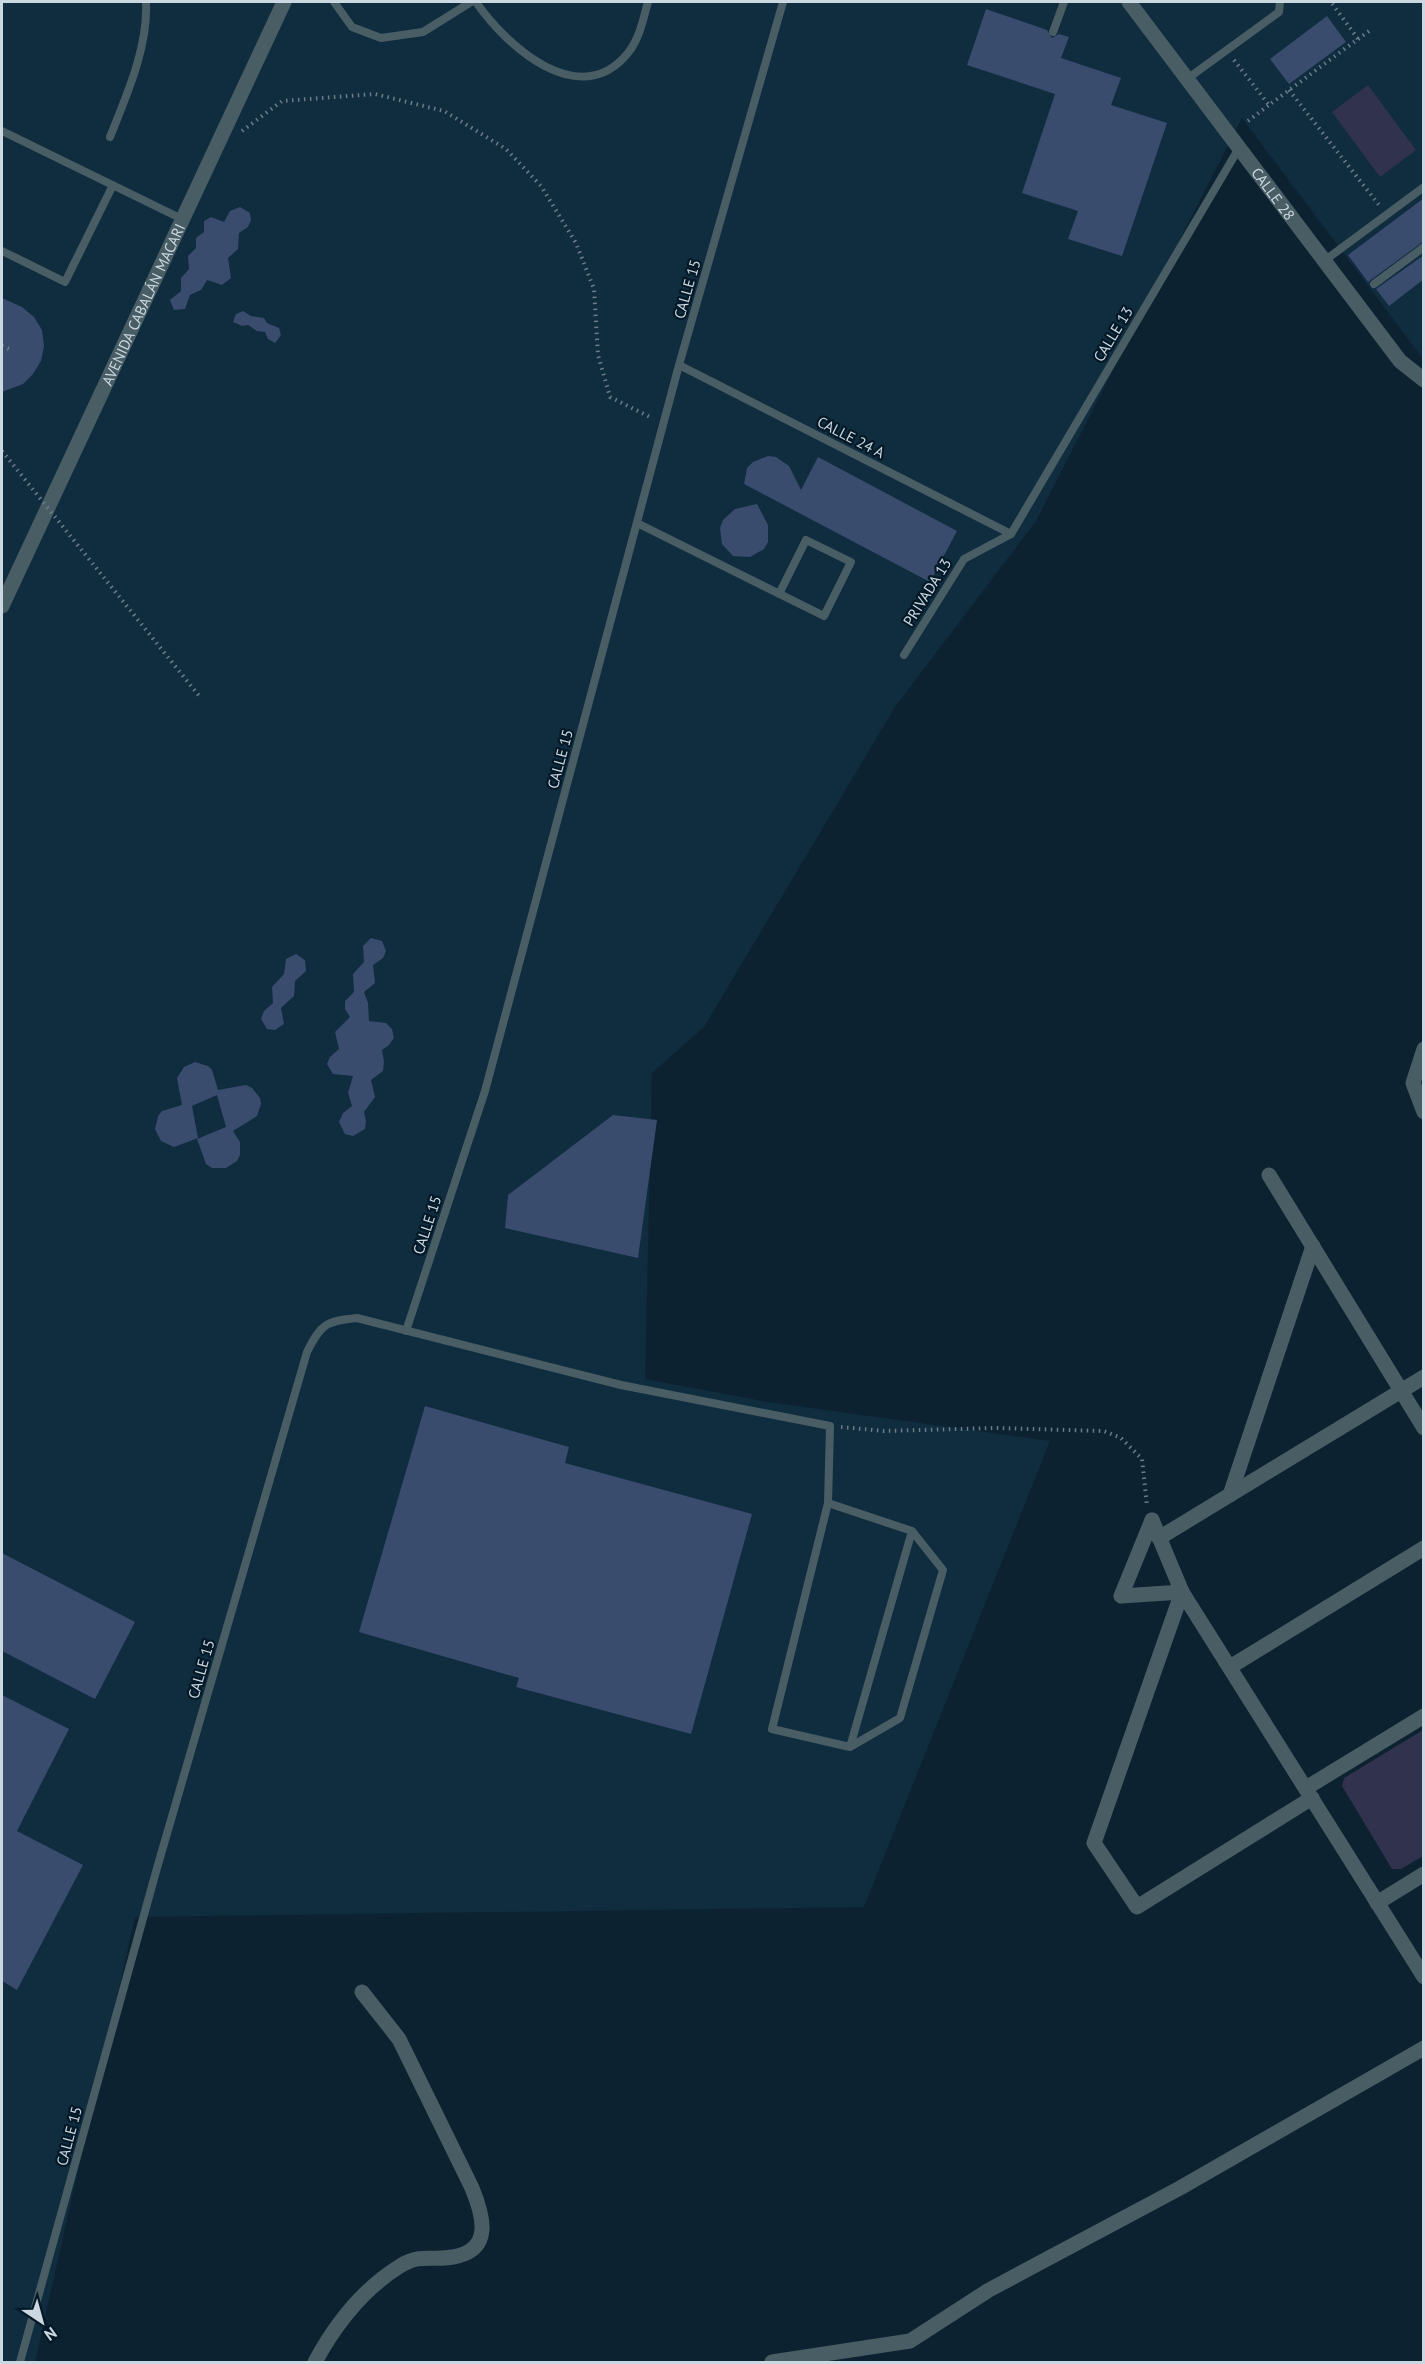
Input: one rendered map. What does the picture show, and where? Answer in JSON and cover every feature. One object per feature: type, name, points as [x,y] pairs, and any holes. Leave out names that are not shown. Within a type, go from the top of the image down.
[{"type":"street","name":"AVENIDA CABALÁN MACARI","points":[[2,606],[284,2]]},
{"type":"street","name":"CALLE 28","points":[[1129,2],[1400,361],[1424,380]]},
{"type":"street","points":[[1424,1049],[1413,1083],[1424,1112]]},
{"type":"street","points":[[1269,1175],[1424,1428]]},
{"type":"street","points":[[1230,1495],[1313,1246]]},
{"type":"street","points":[[1160,1538],[1424,1377]]},
{"type":"street","points":[[1152,1520],[1182,1592],[1424,1977]]},
{"type":"street","points":[[1152,1520],[1120,1596],[1182,1592]]},
{"type":"street","points":[[1230,1667],[1424,1548]]},
{"type":"street","points":[[1182,1592],[1094,1843],[1137,1907],[1424,1716]]},
{"type":"street","points":[[1377,1902],[1424,1874]]},
{"type":"street","points":[[315,2362],[345,2315],[397,2268],[415,2258],[452,2258],[468,2253],[479,2241],[484,2228],[482,2211],[472,2188],[399,2039],[362,1992]]},
{"type":"street","points":[[772,2362],[910,2341],[988,2290],[1180,2188],[1424,2048]]},
{"type":"lane","points":[[110,137],[133,80],[147,17],[146,2]]},
{"type":"lane","points":[[334,2],[352,27],[381,38],[423,32],[471,2]]},
{"type":"lane","points":[[476,2],[490,21],[514,46],[557,71],[578,78],[601,75],[628,53],[640,32],[648,2]]},
{"type":"lane","name":"CALLE 15","points":[[20,2362],[157,1868],[308,1352],[318,1331],[332,1320],[357,1318],[406,1331],[485,1091],[679,365],[783,2]]},
{"type":"lane","points":[[1053,32],[1064,2]]},
{"type":"lane","points":[[1187,79],[1279,12],[1280,2]]},
{"type":"lane","points":[[2,131],[182,219]]},
{"type":"lane","name":"CALLE 13","points":[[1011,534],[1239,148]]},
{"type":"lane","points":[[2,251],[65,282],[113,185]]},
{"type":"lane","points":[[1324,261],[1424,187]]},
{"type":"lane","points":[[1374,284],[1424,247]]},
{"type":"lane","name":"CALLE 24 A","points":[[679,365],[1011,534]]},
{"type":"lane","points":[[637,523],[779,594],[824,616],[851,562],[806,540],[779,594]]},
{"type":"lane","name":"PRIVADA 13","points":[[904,655],[964,559],[1011,534]]},
{"type":"lane","points":[[406,1331],[621,1385],[830,1426],[828,1503],[772,1728],[850,1748],[900,1718],[942,1570],[912,1531],[828,1503]]},
{"type":"lane","points":[[850,1748],[912,1531]]},
{"type":"path","points":[[1330,2],[1358,39]]},
{"type":"path","points":[[1248,121],[1372,29]]},
{"type":"path","points":[[1227,50],[1269,105]]},
{"type":"path","points":[[1289,90],[1386,215]]},
{"type":"path","points":[[234,138],[282,102],[375,94],[444,111],[506,149],[541,186],[576,243],[594,289],[598,355],[610,398],[664,423]]},
{"type":"path","points":[[2,346],[11,350]]},
{"type":"path","points":[[2,451],[200,697]]},
{"type":"path","points":[[830,1426],[884,1431],[996,1428],[1104,1431],[1121,1438],[1142,1459],[1144,1490],[1152,1520]]},
{"type":"shaded area","points":[[2,2],[1423,2],[1423,359],[1242,118],[1036,521],[895,707],[704,1027],[652,1073],[645,1379],[768,1402],[1050,1441],[864,1907],[135,1917],[35,2362],[2,2362]]},
{"type":"shaded area","points":[[1368,85],[1416,150],[1380,177],[1332,112]]},
{"type":"shaded area","points":[[1423,1730],[1423,1856],[1401,1869],[1392,1869],[1342,1786],[1344,1778]]},
{"type":"building","points":[[986,9],[1047,30],[1052,38],[1059,34],[1069,37],[1061,58],[1121,78],[1111,105],[1167,123],[1122,256],[1068,239],[1078,211],[1022,193],[1055,94],[967,65]]},
{"type":"building","points":[[1327,16],[1346,42],[1289,84],[1270,59]]},
{"type":"building","points":[[1424,198],[1424,241],[1368,282],[1348,255]]},
{"type":"building","points":[[240,207],[250,213],[251,220],[248,227],[239,233],[238,249],[228,258],[231,278],[222,285],[207,280],[201,290],[190,295],[185,309],[174,310],[170,300],[181,291],[181,278],[189,269],[188,256],[196,248],[196,238],[204,232],[204,221],[211,217],[224,222],[230,211]]},
{"type":"building","points":[[1424,255],[1424,279],[1389,306],[1376,289]]},
{"type":"building","points":[[2,298],[22,307],[34,317],[42,330],[44,346],[41,361],[33,374],[23,384],[2,392]]},
{"type":"building","points":[[243,311],[251,316],[264,318],[267,323],[279,328],[281,335],[275,343],[268,339],[265,332],[233,322],[236,314]]},
{"type":"building","points":[[768,456],[776,457],[789,466],[801,490],[818,457],[957,531],[930,582],[744,484],[747,468],[753,462]]},
{"type":"building","points":[[757,504],[768,525],[768,542],[764,549],[750,557],[733,556],[722,544],[720,528],[723,520],[735,509]]},
{"type":"building","points":[[371,938],[382,941],[386,951],[383,958],[373,965],[375,983],[364,992],[368,1003],[369,1021],[386,1023],[392,1029],[394,1038],[382,1050],[383,1071],[371,1080],[375,1097],[364,1112],[365,1129],[353,1136],[345,1134],[339,1122],[343,1113],[352,1106],[348,1093],[353,1076],[333,1074],[327,1064],[330,1057],[339,1049],[335,1032],[350,1017],[345,1009],[345,1001],[354,992],[353,974],[364,962],[363,946]]},
{"type":"building","points":[[296,954],[305,960],[306,971],[295,981],[294,996],[281,1008],[284,1024],[275,1030],[267,1029],[261,1019],[264,1011],[273,1003],[272,987],[284,974],[286,959]]},
{"type":"building","points":[[195,1062],[208,1066],[212,1070],[218,1090],[246,1085],[252,1088],[260,1098],[261,1104],[257,1116],[233,1131],[240,1142],[240,1155],[237,1161],[226,1168],[212,1168],[206,1164],[197,1139],[226,1127],[217,1095],[192,1106],[198,1138],[174,1147],[161,1141],[155,1129],[158,1116],[162,1111],[182,1105],[177,1078],[184,1067]]},
{"type":"building","points":[[613,1115],[657,1120],[638,1258],[505,1228],[508,1195]]},
{"type":"building","points":[[425,1406],[569,1447],[565,1463],[752,1514],[691,1734],[516,1687],[519,1678],[359,1632]]},
{"type":"building","points":[[2,1553],[135,1622],[95,1699],[2,1651]]},
{"type":"building","points":[[2,1695],[69,1729],[17,1831],[83,1865],[17,1990],[2,1981]]}]
